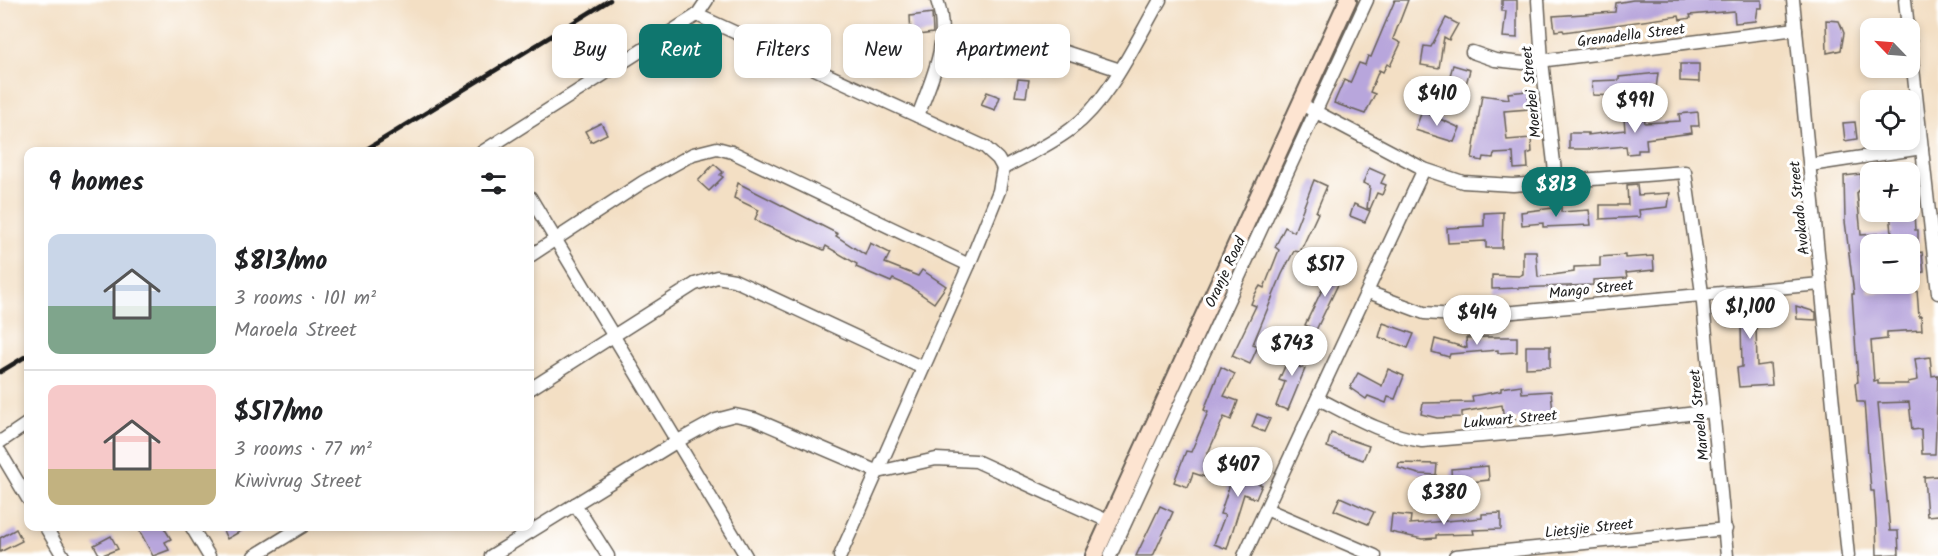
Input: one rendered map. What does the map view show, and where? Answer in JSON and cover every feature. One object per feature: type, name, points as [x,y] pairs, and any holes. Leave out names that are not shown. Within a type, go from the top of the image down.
[{"type":"street","points":[[500,147],[698,15],[707,0]]},
{"type":"street","points":[[937,0],[942,24]]},
{"type":"street","points":[[1003,168],[1073,128],[1090,112],[1120,70],[1160,0]]},
{"type":"street","points":[[1094,556],[1308,108],[1348,0]]},
{"type":"street","name":"Oranje Road","points":[[1110,556],[1308,108],[1367,0]]},
{"type":"street","name":"Moerbei Street","points":[[1538,0],[1542,61],[1556,180]]},
{"type":"street","name":"Avokado Street","points":[[1793,0],[1848,556]]},
{"type":"street","points":[[1905,0],[1907,18]]},
{"type":"street","points":[[698,15],[985,147],[998,159],[1003,168],[999,191],[969,265],[840,556]]},
{"type":"street","name":"Grenadella Street","points":[[1472,52],[1508,63],[1542,61],[1796,29]]},
{"type":"street","points":[[1070,54],[1120,70]]},
{"type":"street","points":[[918,116],[935,72]]},
{"type":"street","points":[[1914,78],[1938,293]]},
{"type":"street","name":"Maroela Street","points":[[1308,108],[1424,169],[1463,182],[1493,185],[1685,172],[1702,293],[1727,556]]},
{"type":"street","points":[[534,254],[643,182],[693,154],[717,148],[732,152],[969,265]]},
{"type":"street","points":[[1810,165],[1922,148]]},
{"type":"street","points":[[1244,556],[1424,169]]},
{"type":"street","points":[[534,204],[746,556]]},
{"type":"street","points":[[534,387],[695,284],[710,279],[725,278],[923,368]]},
{"type":"street","name":"Mango Street","points":[[1368,292],[1424,313],[1471,316],[1702,293],[1821,284]]},
{"type":"street","name":"Lukwart Street","points":[[1319,399],[1378,429],[1422,441],[1553,430],[1713,411]]},
{"type":"street","points":[[534,529],[676,442],[716,420],[735,415],[754,419],[878,472],[936,459],[976,461],[1110,522]]},
{"type":"street","points":[[0,442],[24,426]]},
{"type":"street","points":[[0,452],[24,492]]},
{"type":"street","points":[[574,504],[608,556]]},
{"type":"street","points":[[1266,509],[1375,556]]},
{"type":"street","name":"Lietsjie Street","points":[[1455,556],[1726,529]]},
{"type":"street","points":[[48,531],[63,556]]},
{"type":"street","points":[[194,531],[209,556]]},
{"type":"street","points":[[254,556],[295,531]]},
{"type":"street","points":[[491,556],[531,531]]},
{"type":"building","points":[[1395,0],[1408,0],[1393,39],[1401,43],[1390,66],[1387,64],[1383,72],[1379,70],[1370,92],[1375,94],[1365,114],[1334,103],[1344,80],[1350,83],[1359,63],[1365,65],[1368,56],[1371,57]]},
{"type":"building","points":[[1502,0],[1517,0],[1517,38],[1503,37],[1506,11],[1502,11]]},
{"type":"building","points":[[1633,0],[1762,0],[1762,8],[1758,8],[1756,21],[1735,23],[1734,11],[1690,15],[1691,18],[1680,20],[1679,16],[1564,32],[1563,30],[1555,31],[1553,16],[1615,12],[1616,3]]},
{"type":"building","points":[[932,13],[933,33],[923,34],[923,24],[910,24],[910,16]]},
{"type":"building","points":[[1446,18],[1458,24],[1449,40],[1444,37],[1439,68],[1421,65],[1424,46],[1431,47]]},
{"type":"building","points":[[1826,20],[1839,21],[1844,33],[1841,50],[1827,53]]},
{"type":"building","points":[[1680,64],[1699,64],[1699,82],[1680,81]]},
{"type":"building","points":[[1453,65],[1470,70],[1466,84],[1449,79]]},
{"type":"building","points":[[1658,73],[1656,89],[1638,92],[1638,97],[1593,95],[1592,81],[1619,80],[1619,77]]},
{"type":"building","points":[[1018,79],[1029,80],[1026,97],[1015,96]]},
{"type":"building","points":[[1528,91],[1529,109],[1504,111],[1507,140],[1531,138],[1532,152],[1527,154],[1528,168],[1514,169],[1513,153],[1494,154],[1493,158],[1484,157],[1483,161],[1472,159],[1482,95],[1509,99],[1508,93]]},
{"type":"building","points":[[987,92],[1000,97],[995,110],[981,105]]},
{"type":"building","points":[[1422,111],[1460,128],[1454,142],[1415,130]]},
{"type":"building","points":[[1698,112],[1699,126],[1691,126],[1692,133],[1646,139],[1647,150],[1638,150],[1638,153],[1627,154],[1626,146],[1569,149],[1569,133],[1588,133],[1588,135],[1625,130],[1624,118],[1644,116],[1645,123],[1680,121],[1679,114]]},
{"type":"building","points":[[1855,122],[1857,139],[1845,141],[1843,123]]},
{"type":"building","points":[[601,123],[607,134],[591,142],[585,131]]},
{"type":"building","points":[[714,164],[723,172],[720,175],[723,177],[709,191],[698,181]]},
{"type":"building","points":[[1369,168],[1385,175],[1381,183],[1386,185],[1382,195],[1377,193],[1370,209],[1367,208],[1370,186],[1363,183]]},
{"type":"building","points":[[1860,174],[1860,189],[1857,193],[1861,234],[1860,294],[1917,294],[1919,317],[1921,316],[1922,330],[1887,332],[1887,339],[1871,341],[1874,381],[1878,380],[1878,384],[1908,384],[1908,382],[1918,380],[1915,359],[1930,357],[1932,376],[1938,375],[1935,454],[1922,454],[1921,429],[1912,430],[1909,402],[1878,403],[1890,531],[1898,531],[1899,554],[1877,555],[1874,491],[1871,491],[1864,402],[1857,402],[1855,383],[1858,382],[1852,294],[1854,294],[1845,221],[1844,176]]},
{"type":"building","points":[[1314,180],[1327,186],[1316,212],[1318,213],[1300,252],[1294,251],[1282,274],[1253,344],[1258,346],[1250,364],[1232,356],[1256,306],[1251,304],[1255,294],[1260,286],[1264,288],[1279,250],[1275,247],[1285,227],[1294,232]]},
{"type":"building","points":[[738,183],[838,234],[836,236],[865,255],[870,243],[890,253],[885,263],[918,276],[922,270],[946,286],[934,303],[909,286],[893,279],[891,282],[856,267],[857,264],[826,246],[824,250],[762,224],[755,219],[759,210],[734,198]]},
{"type":"building","points":[[1637,184],[1638,195],[1670,193],[1668,207],[1639,210],[1640,217],[1600,219],[1600,205],[1628,205],[1627,185]]},
{"type":"building","points":[[1354,204],[1370,211],[1365,222],[1350,216]]},
{"type":"building","points":[[1561,207],[1561,212],[1589,210],[1591,225],[1543,227],[1543,223],[1522,225],[1521,212]]},
{"type":"building","points":[[1503,212],[1502,248],[1486,248],[1486,241],[1448,243],[1447,228],[1484,226],[1484,213]]},
{"type":"building","points":[[1891,222],[1915,222],[1915,230],[1918,230],[1918,234],[1876,234],[1892,233]]},
{"type":"building","points":[[1523,251],[1536,251],[1538,277],[1574,272],[1574,267],[1600,266],[1600,257],[1625,255],[1625,258],[1653,256],[1654,270],[1626,273],[1627,278],[1593,280],[1593,285],[1492,289],[1492,275],[1519,276],[1523,274]]},
{"type":"building","points":[[1920,252],[1922,252],[1924,272],[1920,272]]},
{"type":"building","points":[[1334,265],[1345,270],[1316,330],[1305,325]]},
{"type":"building","points":[[1768,300],[1769,324],[1756,324],[1757,366],[1770,364],[1772,385],[1739,387],[1737,368],[1742,367],[1741,325],[1727,326],[1726,302]]},
{"type":"building","points":[[1796,306],[1816,312],[1816,320],[1797,319]]},
{"type":"building","points":[[1383,323],[1414,334],[1408,348],[1379,337]]},
{"type":"building","points":[[1517,337],[1517,352],[1498,353],[1498,350],[1450,354],[1449,357],[1432,352],[1435,339],[1467,348],[1466,338]]},
{"type":"building","points":[[1295,343],[1307,349],[1299,367],[1305,369],[1288,410],[1276,406],[1285,382],[1279,380]]},
{"type":"building","points":[[1526,346],[1550,346],[1550,367],[1526,368]]},
{"type":"building","points":[[1221,367],[1235,374],[1224,396],[1238,401],[1231,420],[1224,417],[1204,462],[1208,466],[1205,477],[1193,473],[1188,487],[1174,482],[1186,451],[1191,452],[1208,412],[1204,410]]},
{"type":"building","points":[[1388,369],[1404,376],[1395,399],[1388,397],[1386,403],[1368,396],[1366,399],[1350,388],[1358,373],[1382,386]]},
{"type":"building","points":[[1521,385],[1522,393],[1551,391],[1553,413],[1524,415],[1524,418],[1504,420],[1502,405],[1462,412],[1462,417],[1437,418],[1421,414],[1423,403],[1473,402],[1472,396]]},
{"type":"building","points":[[1257,414],[1270,419],[1264,432],[1252,427]]},
{"type":"building","points":[[1331,433],[1369,446],[1363,460],[1327,447]]},
{"type":"building","points":[[1248,453],[1262,459],[1251,480],[1262,485],[1256,499],[1244,494],[1227,549],[1214,544],[1225,515],[1220,514],[1230,484]]},
{"type":"building","points":[[1399,463],[1437,464],[1436,475],[1419,474],[1398,468]]},
{"type":"building","points":[[1488,466],[1489,480],[1452,484],[1451,469]]},
{"type":"building","points":[[1938,476],[1938,515],[1927,516],[1924,477]]},
{"type":"building","points":[[1340,497],[1374,512],[1368,524],[1334,510]]},
{"type":"building","points":[[1160,506],[1173,512],[1153,556],[1136,556]]},
{"type":"building","points":[[1501,513],[1501,529],[1473,530],[1474,534],[1436,535],[1436,538],[1422,539],[1390,532],[1392,514],[1411,516],[1410,524],[1482,518],[1482,514]]},
{"type":"building","points":[[16,529],[22,541],[0,552],[0,538]]},
{"type":"building","points":[[140,531],[166,531],[171,539],[165,542],[169,550],[153,556]]},
{"type":"building","points":[[223,531],[241,531],[227,539]]},
{"type":"building","points":[[111,536],[118,549],[100,556],[94,545]]},
{"type":"railway","points":[[370,147],[610,0]]},
{"type":"railway","points":[[0,372],[24,357]]}]
